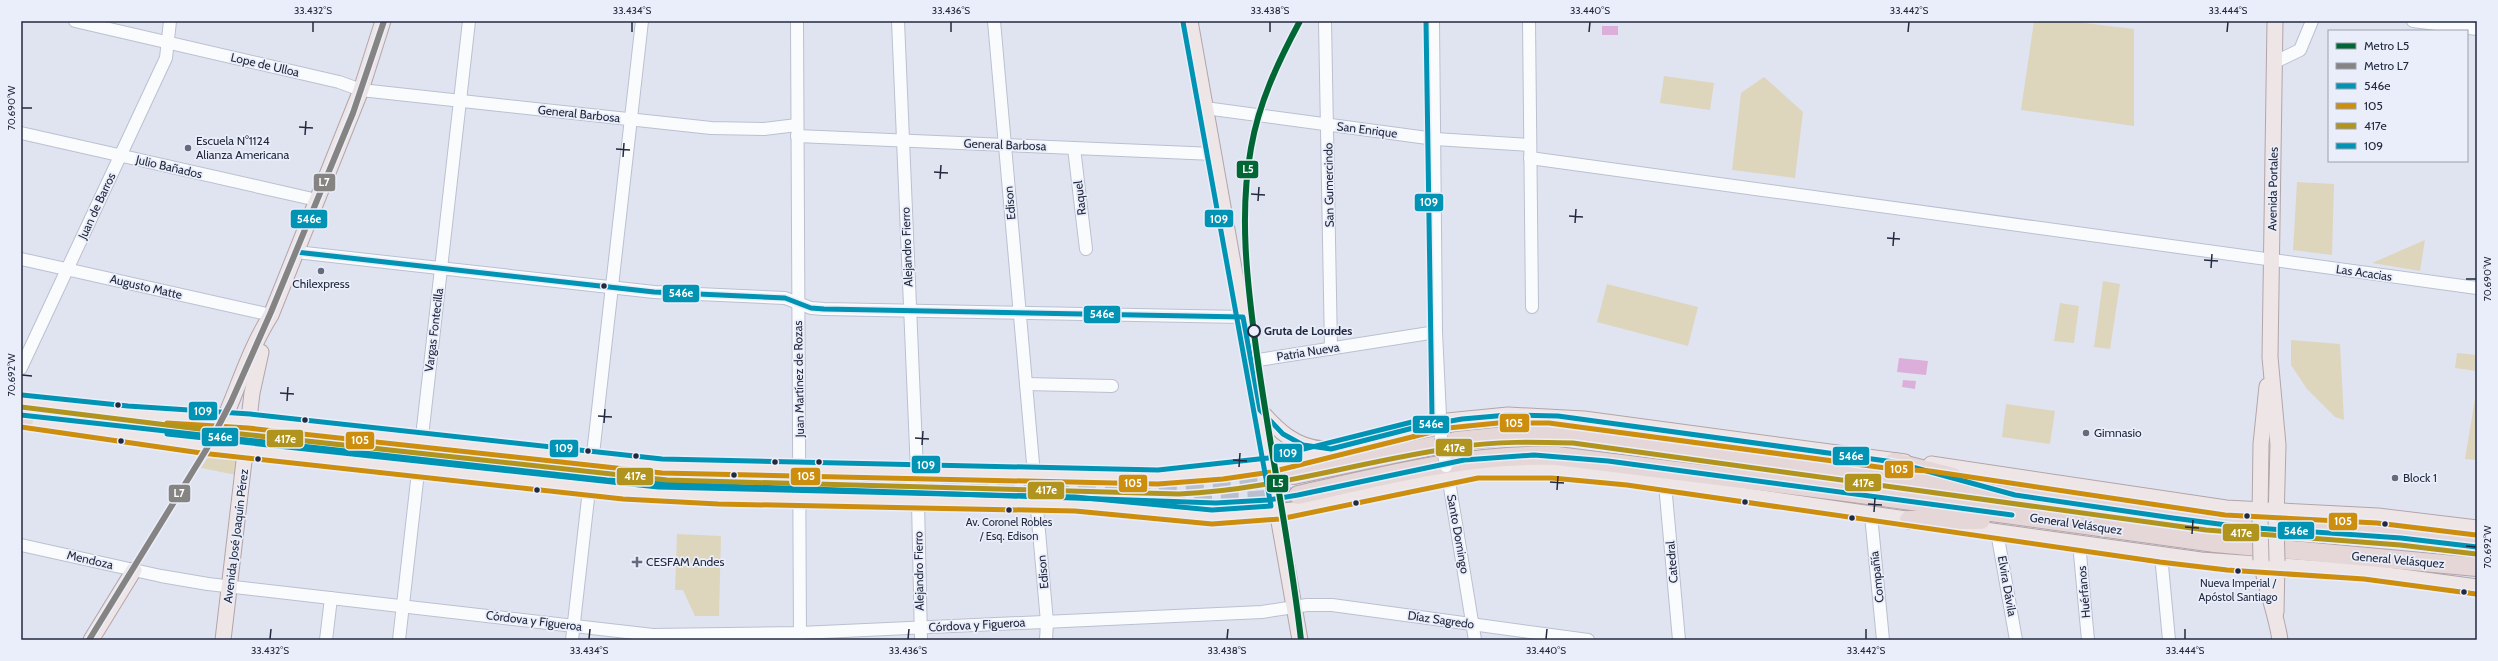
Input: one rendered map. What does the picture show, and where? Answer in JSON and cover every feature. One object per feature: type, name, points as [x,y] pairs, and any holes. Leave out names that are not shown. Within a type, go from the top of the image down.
[{"type":"highway","name":"General Velásquez","points":[[1294,475],[1456,440],[1505,436],[1549,435],[1618,441],[2228,525],[2401,538],[2477,547]]},
{"type":"highway","name":"General Velásquez","points":[[1298,495],[1464,460],[1510,456],[1557,456],[1846,492],[2237,546],[2477,567]]},
{"type":"highway","points":[[1894,462],[2015,495]]},
{"type":"highway","points":[[1909,520],[2034,518]]},
{"type":"main road","points":[[211,447],[225,419],[258,337],[271,315],[361,90],[383,21]]},
{"type":"main road","points":[[1190,21],[1252,361],[1269,465],[1279,512],[1300,640]]},
{"type":"main road","name":"Avenida Portales","points":[[2275,21],[2270,357],[2262,424],[2259,513],[2265,585],[2276,613]]},
{"type":"main road","name":"Avenida José Joaquín Pérez","points":[[223,640],[247,450],[254,379],[271,315]]},
{"type":"main road","name":"Avenida Portales","points":[[2270,357],[2278,433],[2276,613]]},
{"type":"main road","points":[[21,402],[127,413],[249,421],[592,459],[706,468],[1158,477],[1210,473],[1269,465],[1439,422],[1508,415],[1558,416],[1894,462],[1930,464],[2062,483],[2127,495],[2277,516],[2378,516],[2477,528]]},
{"type":"main road","points":[[1260,410],[1274,426],[1295,442],[1312,448],[1331,449]]},
{"type":"main road","points":[[22,420],[211,447],[589,488],[688,496],[1098,506],[1212,516],[1279,512],[1447,471],[1508,469],[1550,470],[1665,484],[1871,515],[2161,555],[2277,563],[2365,572],[2477,587]]},
{"type":"main road","points":[[244,474],[256,462],[270,453]]},
{"type":"main road","points":[[91,640],[134,570]]},
{"type":"main road","points":[[2276,613],[2280,640]]},
{"type":"street","name":"Lope de Ulloa","points":[[75,21],[339,82],[361,90]]},
{"type":"street","points":[[168,43],[170,21]]},
{"type":"street","name":"Vargas Fontecilla","points":[[399,640],[469,21]]},
{"type":"street","points":[[572,640],[642,21]]},
{"type":"street","name":"Juan Martínez de Rozas","points":[[797,21],[800,636]]},
{"type":"street","name":"Alejandro Fierro","points":[[898,21],[917,472]]},
{"type":"street","name":"Edison","points":[[994,21],[1047,622],[1046,640]]},
{"type":"street","name":"San Gumercindo","points":[[1325,21],[1331,349]]},
{"type":"street","name":"Santo Domingo","points":[[1433,21],[1436,332],[1439,422],[1473,624],[1474,640]]},
{"type":"street","points":[[1529,21],[1532,307]]},
{"type":"street","points":[[2275,62],[2300,50],[2312,21]]},
{"type":"street","points":[[2413,21],[2477,29]]},
{"type":"street","name":"Juan de Barros","points":[[21,368],[166,58],[168,43]]},
{"type":"street","name":"General Barbosa","points":[[361,90],[733,130],[764,129],[903,141],[1214,154]]},
{"type":"street","name":"San Enrique","points":[[1205,108],[1435,139],[1530,145]]},
{"type":"street","name":"Julio Bañados","points":[[21,133],[317,200]]},
{"type":"street","name":"Raquel","points":[[1074,148],[1086,249]]},
{"type":"street","name":"Las Acacias","points":[[1530,158],[2477,288]]},
{"type":"street","points":[[296,252],[441,270],[668,293],[785,298],[820,309],[1244,317]]},
{"type":"street","name":"Augusto Matte","points":[[21,259],[271,315]]},
{"type":"street","name":"Patria Nueva","points":[[1252,361],[1436,332]]},
{"type":"street","points":[[1026,384],[1112,386]]},
{"type":"street","name":"Catedral","points":[[1665,484],[1679,640]]},
{"type":"street","name":"Alejandro Fierro","points":[[918,502],[921,634]]},
{"type":"street","name":"Compañía","points":[[1871,515],[1884,640]]},
{"type":"street","name":"Elvira Dávila","points":[[1997,532],[2016,640]]},
{"type":"street","name":"Huérfanos","points":[[2079,543],[2088,640]]},
{"type":"street","name":"Mendoza","points":[[21,545],[134,570],[230,587]]},
{"type":"street","points":[[2161,555],[2169,640]]},
{"type":"street","name":"Córdova y Figueroa","points":[[230,587],[675,636],[921,634],[1047,622],[1262,612],[1294,606]]},
{"type":"street","points":[[326,640],[331,598]]},
{"type":"street","name":"Díaz Sagredo","points":[[1294,606],[1332,605],[1588,640]]},
{"type":"shaded area","points":[[2034,21],[2068,21],[2134,29],[2134,126],[2021,110]]},
{"type":"shaded area","points":[[1602,26],[1618,26],[1618,35],[1602,35]]},
{"type":"shaded area","points":[[1664,76],[1714,83],[1710,110],[1660,103]]},
{"type":"shaded area","points":[[1764,77],[1803,112],[1795,178],[1732,170],[1741,93]]},
{"type":"shaded area","points":[[2297,182],[2334,184],[2332,255],[2293,250]]},
{"type":"shaded area","points":[[2425,240],[2420,271],[2372,263]]},
{"type":"shaded area","points":[[2103,281],[2120,284],[2110,349],[2094,347]]},
{"type":"shaded area","points":[[1607,284],[1698,307],[1688,346],[1597,322]]},
{"type":"shaded area","points":[[2060,303],[2079,306],[2074,343],[2054,341]]},
{"type":"shaded area","points":[[2291,340],[2340,344],[2344,420],[2335,417],[2307,389],[2291,365]]},
{"type":"shaded area","points":[[2457,353],[2477,355],[2477,371],[2455,368]]},
{"type":"shaded area","points":[[1899,358],[1928,361],[1926,375],[1897,372]]},
{"type":"shaded area","points":[[1903,380],[1916,381],[1915,389],[1902,387]]},
{"type":"shaded area","points":[[2477,387],[2477,460],[2465,459]]},
{"type":"shaded area","points":[[2006,404],[2055,411],[2050,444],[2002,437]]},
{"type":"shaded area","points":[[86,418],[187,429],[186,437],[86,420]]},
{"type":"shaded area","points":[[211,452],[238,455],[236,475],[201,468]]},
{"type":"shaded area","points":[[677,534],[721,536],[719,616],[695,616],[683,590],[675,590]]},
{"type":"tunnel","points":[[97,424],[607,480],[666,484],[924,494]]},
{"type":"tunnel","points":[[862,477],[1179,487],[1227,485],[1294,475]]},
{"type":"tunnel","points":[[1086,499],[1218,502],[1245,501],[1298,495]]},
{"type":"metro line","name":"L7","points":[[89,640],[206,450],[231,402],[271,312],[353,113],[384,21]]},
{"type":"metro line","name":"L5","points":[[1300,21],[1270,83],[1254,131],[1247,173],[1245,223],[1247,273],[1256,348],[1291,567],[1301,640]]},
{"type":"transit line","name":"546e","points":[[383,21],[361,90],[296,252],[654,292],[785,298],[811,308],[824,309],[1243,317],[1260,410],[1283,434],[1303,445],[1331,449],[1417,427],[1462,419],[1508,415],[1558,416],[1894,462],[2015,495],[2173,518],[2242,527],[2401,538],[2477,547]]},
{"type":"transit line","name":"109","points":[[22,395],[128,406],[250,414],[662,459],[1158,470],[1268,458],[1432,417],[1426,21]]},
{"type":"transit line","name":"109","points":[[167,434],[658,487],[1075,497],[1212,510],[1271,506],[1183,22]]},
{"type":"transit line","name":"417e","points":[[21,407],[232,433],[667,480],[1179,494],[1250,487],[1389,459],[1473,445],[1516,442],[1573,443],[2206,530],[2400,545],[2476,554]]},
{"type":"transit line","name":"546e","points":[[21,415],[607,480],[666,484],[1216,503],[1268,500],[1298,495],[1464,460],[1534,455],[1608,461],[2012,515]]},
{"type":"transit line","name":"105","points":[[167,423],[248,428],[662,473],[1158,484],[1223,479],[1271,472],[1448,428],[1498,423],[1549,423],[1893,469],[1930,471],[2225,515],[2377,523],[2476,535]]},
{"type":"transit line","name":"105","points":[[21,427],[201,453],[623,499],[718,504],[1075,511],[1212,524],[1280,519],[1478,478],[1552,478],[1627,485],[2160,562],[2227,570],[2364,579],[2476,594]]},
{"type":"place","name":"Escuela N°1124 Alianza Americana","points":[[188,148]]},
{"type":"place","name":"Chilexpress","points":[[321,271]]},
{"type":"place","name":"Gruta de Lourdes","points":[[1254,331]]},
{"type":"place","name":"Gimnasio","points":[[2086,433]]},
{"type":"place","name":"Block 1","points":[[2395,478]]},
{"type":"place","name":"Av. Coronel Robles / Esq. Edison","points":[[1009,510]]},
{"type":"place","name":"CESFAM Andes","points":[[637,562]]},
{"type":"place","name":"Nueva Imperial / Apóstol Santiago","points":[[2238,571]]}]
